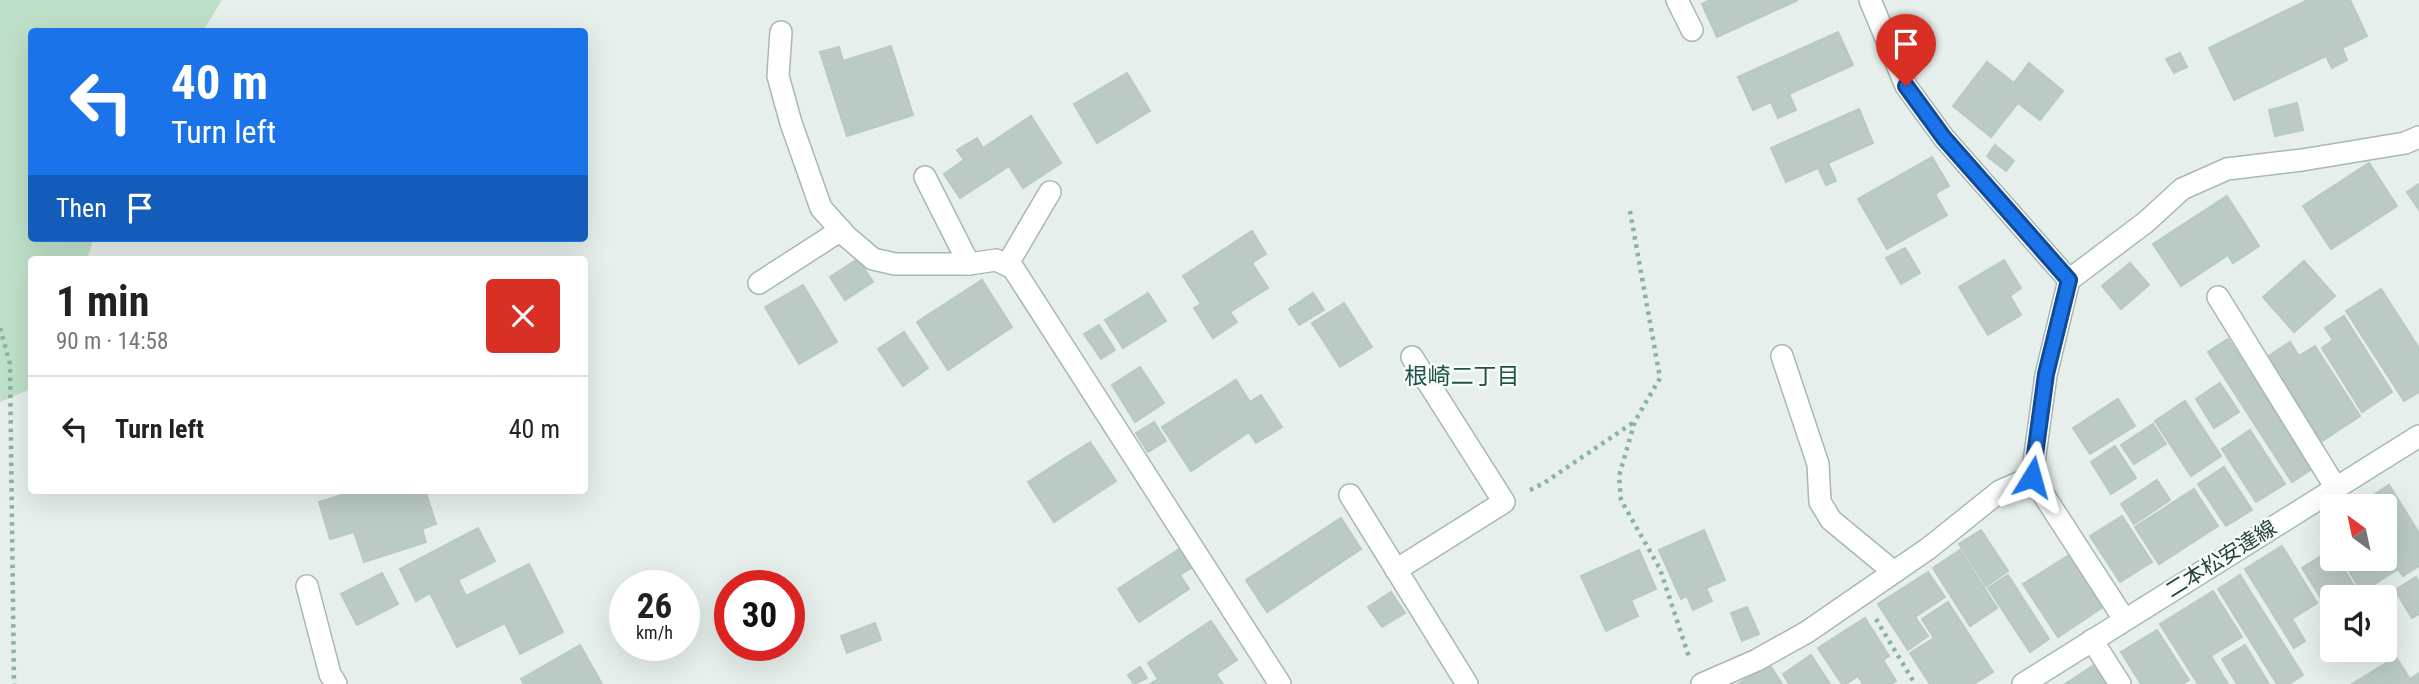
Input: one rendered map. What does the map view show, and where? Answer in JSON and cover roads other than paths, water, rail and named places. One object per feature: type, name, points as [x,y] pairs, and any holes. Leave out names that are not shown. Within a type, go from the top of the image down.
[{"type":"street","points":[[1677,0],[1692,30]]},
{"type":"street","points":[[1870,0],[1906,86],[1944,138],[2069,280]]},
{"type":"street","points":[[781,32],[778,76],[821,208],[873,258],[895,264],[969,264],[996,260],[1013,268],[1280,684]]},
{"type":"street","points":[[2124,619],[2032,477],[2046,374],[2069,280],[2146,222],[2182,188],[2227,169],[2405,144],[2419,137]]},
{"type":"street","points":[[925,177],[969,264]]},
{"type":"street","points":[[1007,265],[1050,192]]},
{"type":"street","points":[[759,283],[841,230]]},
{"type":"street","points":[[2218,297],[2336,488]]},
{"type":"street","points":[[1782,355],[1818,464],[1820,502],[1824,512],[1894,572]]},
{"type":"street","points":[[1396,570],[1504,502],[1412,356]]},
{"type":"street","name":"二本松安達線","points":[[2023,684],[2419,436]]},
{"type":"street","points":[[1702,684],[1757,660],[1797,638],[1929,548],[2000,491],[2032,477]]},
{"type":"street","points":[[1350,495],[1467,684]]},
{"type":"street","points":[[307,586],[330,674],[336,684]]},
{"type":"street","points":[[2092,640],[2120,684]]},
{"type":"district","name":"根崎二丁目","points":[[1462,376]]}]
